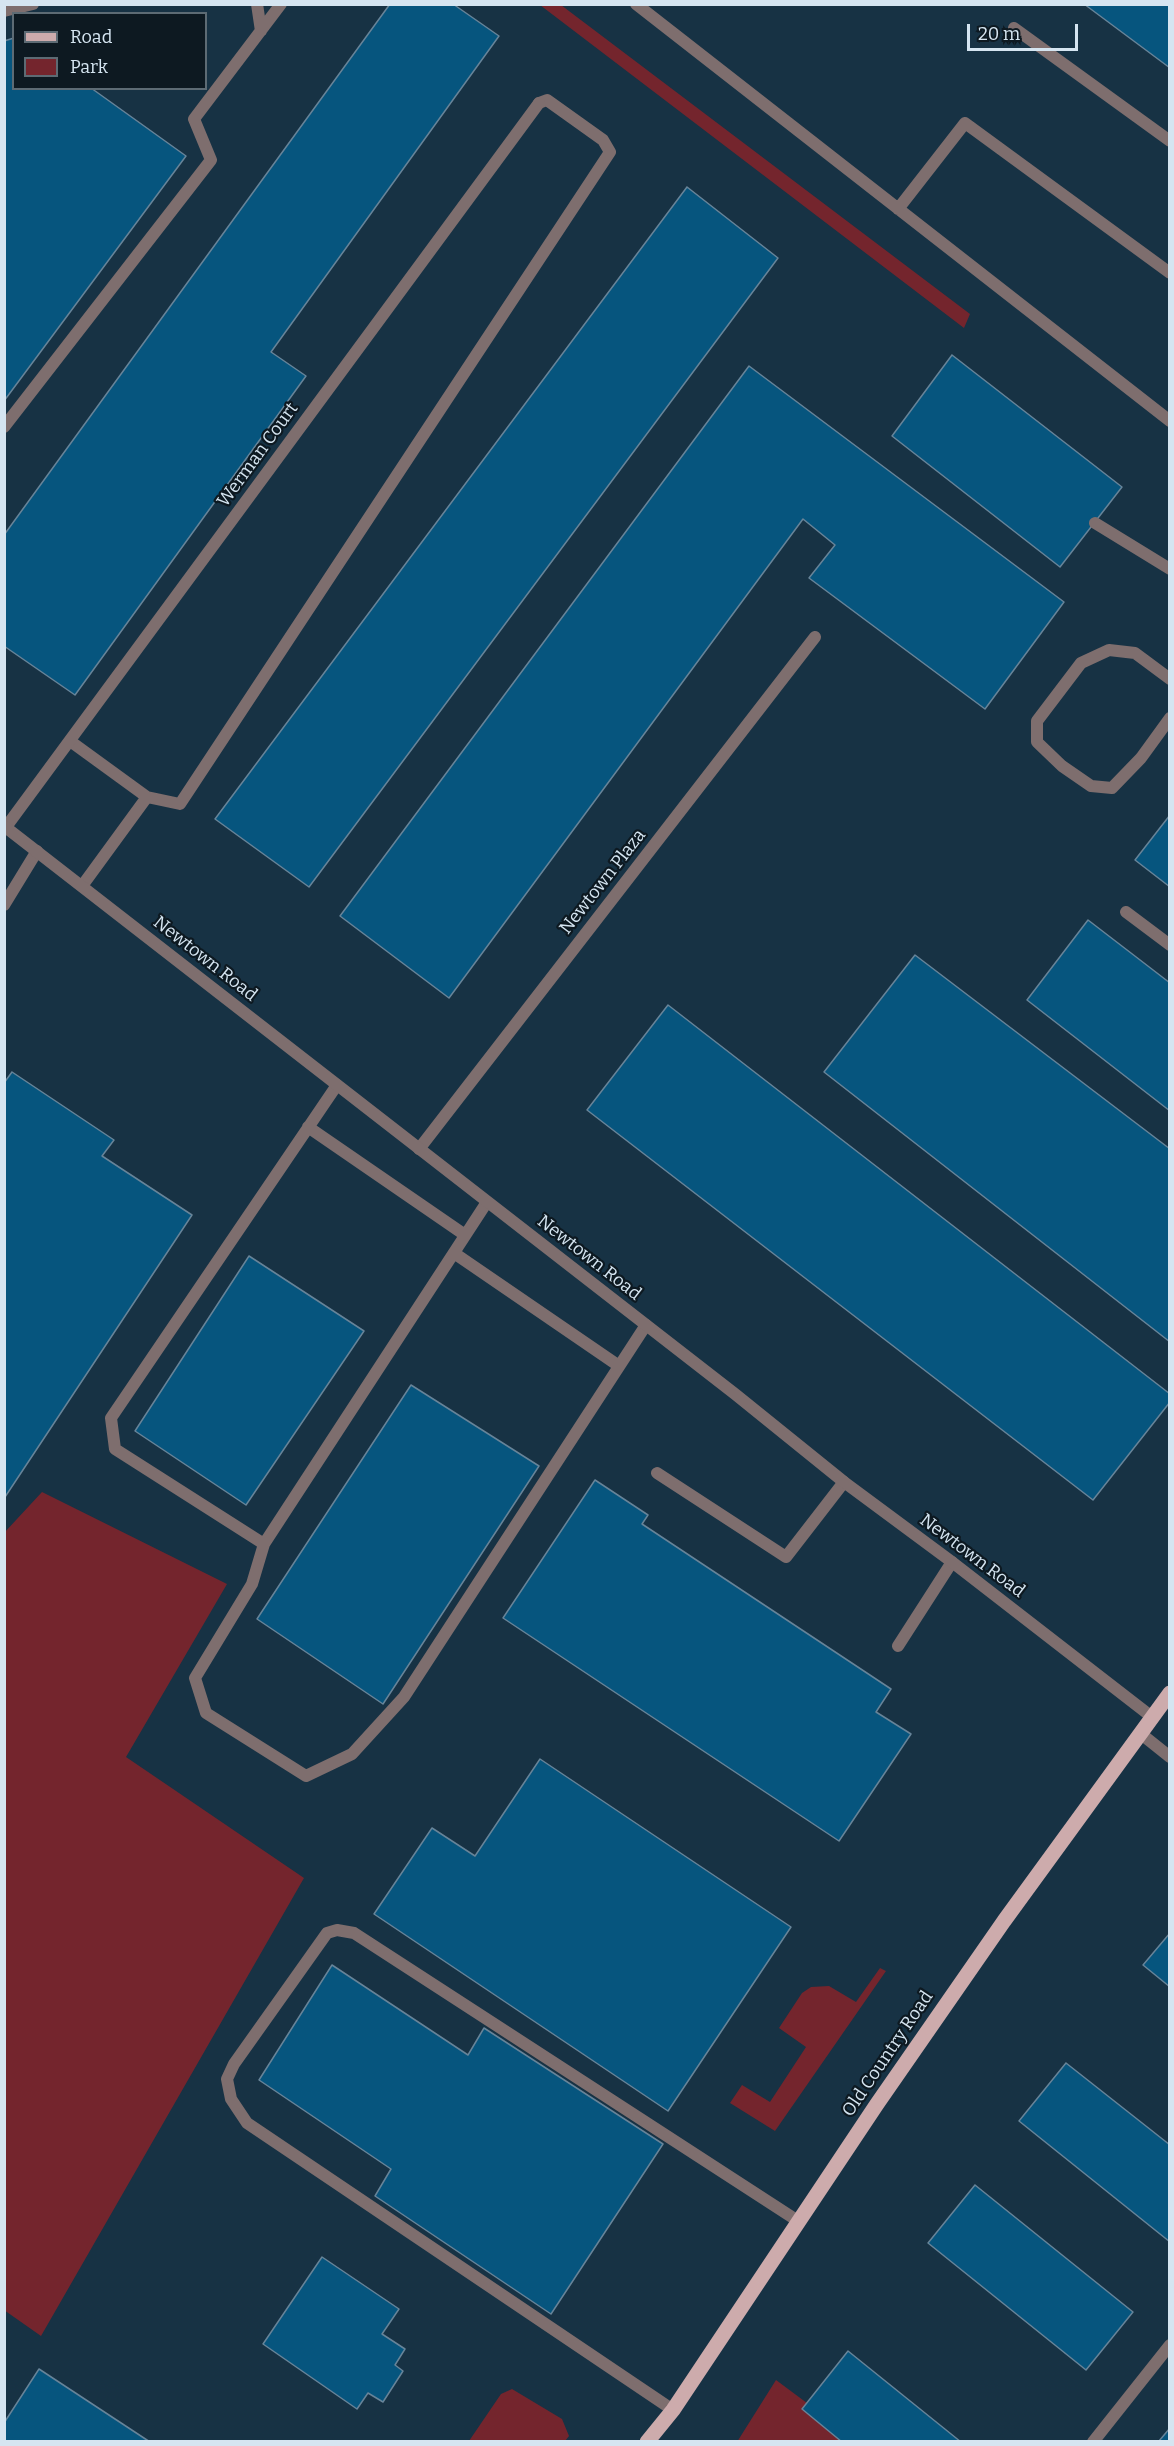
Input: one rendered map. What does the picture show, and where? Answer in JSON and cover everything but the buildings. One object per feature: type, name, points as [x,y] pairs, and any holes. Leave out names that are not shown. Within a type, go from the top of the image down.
[{"type":"main road","name":"Old Country Road","points":[[647,2442],[673,2410],[798,2221],[997,1930],[1170,1693]]},
{"type":"street","points":[[4,11],[33,4]]},
{"type":"street","points":[[257,4],[261,31]]},
{"type":"street","points":[[4,427],[211,160],[194,119],[282,4]]},
{"type":"street","points":[[636,4],[1170,421]]},
{"type":"street","points":[[1014,28],[1170,141]]},
{"type":"street","name":"Werman Court","points":[[5,827],[539,103],[547,100],[603,140],[610,152],[180,804],[147,797]]},
{"type":"street","points":[[898,209],[964,123],[1170,273]]},
{"type":"street","points":[[1095,523],[1170,569]]},
{"type":"street","name":"Newtown Plaza","points":[[419,1149],[815,638]]},
{"type":"street","points":[[1170,679],[1135,653],[1109,650],[1081,663],[1037,721],[1037,742],[1062,766],[1091,786],[1112,788],[1141,758],[1170,718]]},
{"type":"street","points":[[70,741],[147,797],[82,886]]},
{"type":"street","name":"Newtown Road","points":[[5,827],[646,1325],[844,1482],[952,1562],[1152,1717]]},
{"type":"street","points":[[4,905],[37,851]]},
{"type":"street","points":[[1126,912],[1170,945]]},
{"type":"street","points":[[264,1545],[115,1449],[111,1418],[337,1085]]},
{"type":"street","points":[[308,1127],[465,1235]]},
{"type":"street","points":[[487,1202],[264,1545],[252,1584],[195,1678],[206,1713],[306,1776],[352,1754],[404,1698],[646,1325]]},
{"type":"street","points":[[454,1253],[619,1366]]},
{"type":"street","points":[[657,1473],[786,1557],[844,1482]]},
{"type":"street","points":[[898,1646],[952,1562]]},
{"type":"street","points":[[1140,1733],[1170,1757]]},
{"type":"street","points":[[673,2410],[247,2123],[231,2099],[227,2079],[234,2064],[327,1933],[337,1930],[354,1933],[798,2221]]},
{"type":"street","points":[[1093,2442],[1170,2345]]},
{"type":"green space","points":[[540,5],[561,5],[970,314],[964,328]]},
{"type":"green space","points":[[42,1492],[227,1584],[126,1757],[304,1878],[41,2336],[4,2310],[4,1533]]},
{"type":"green space","points":[[880,1968],[886,1971],[775,2131],[730,2103],[742,2085],[770,2102],[806,2047],[779,2028],[802,1993],[811,1987],[829,1986],[856,2002]]},
{"type":"green space","points":[[776,2380],[858,2441],[737,2442]]},
{"type":"green space","points":[[512,2389],[562,2419],[569,2436],[565,2441],[469,2441],[501,2394]]}]
